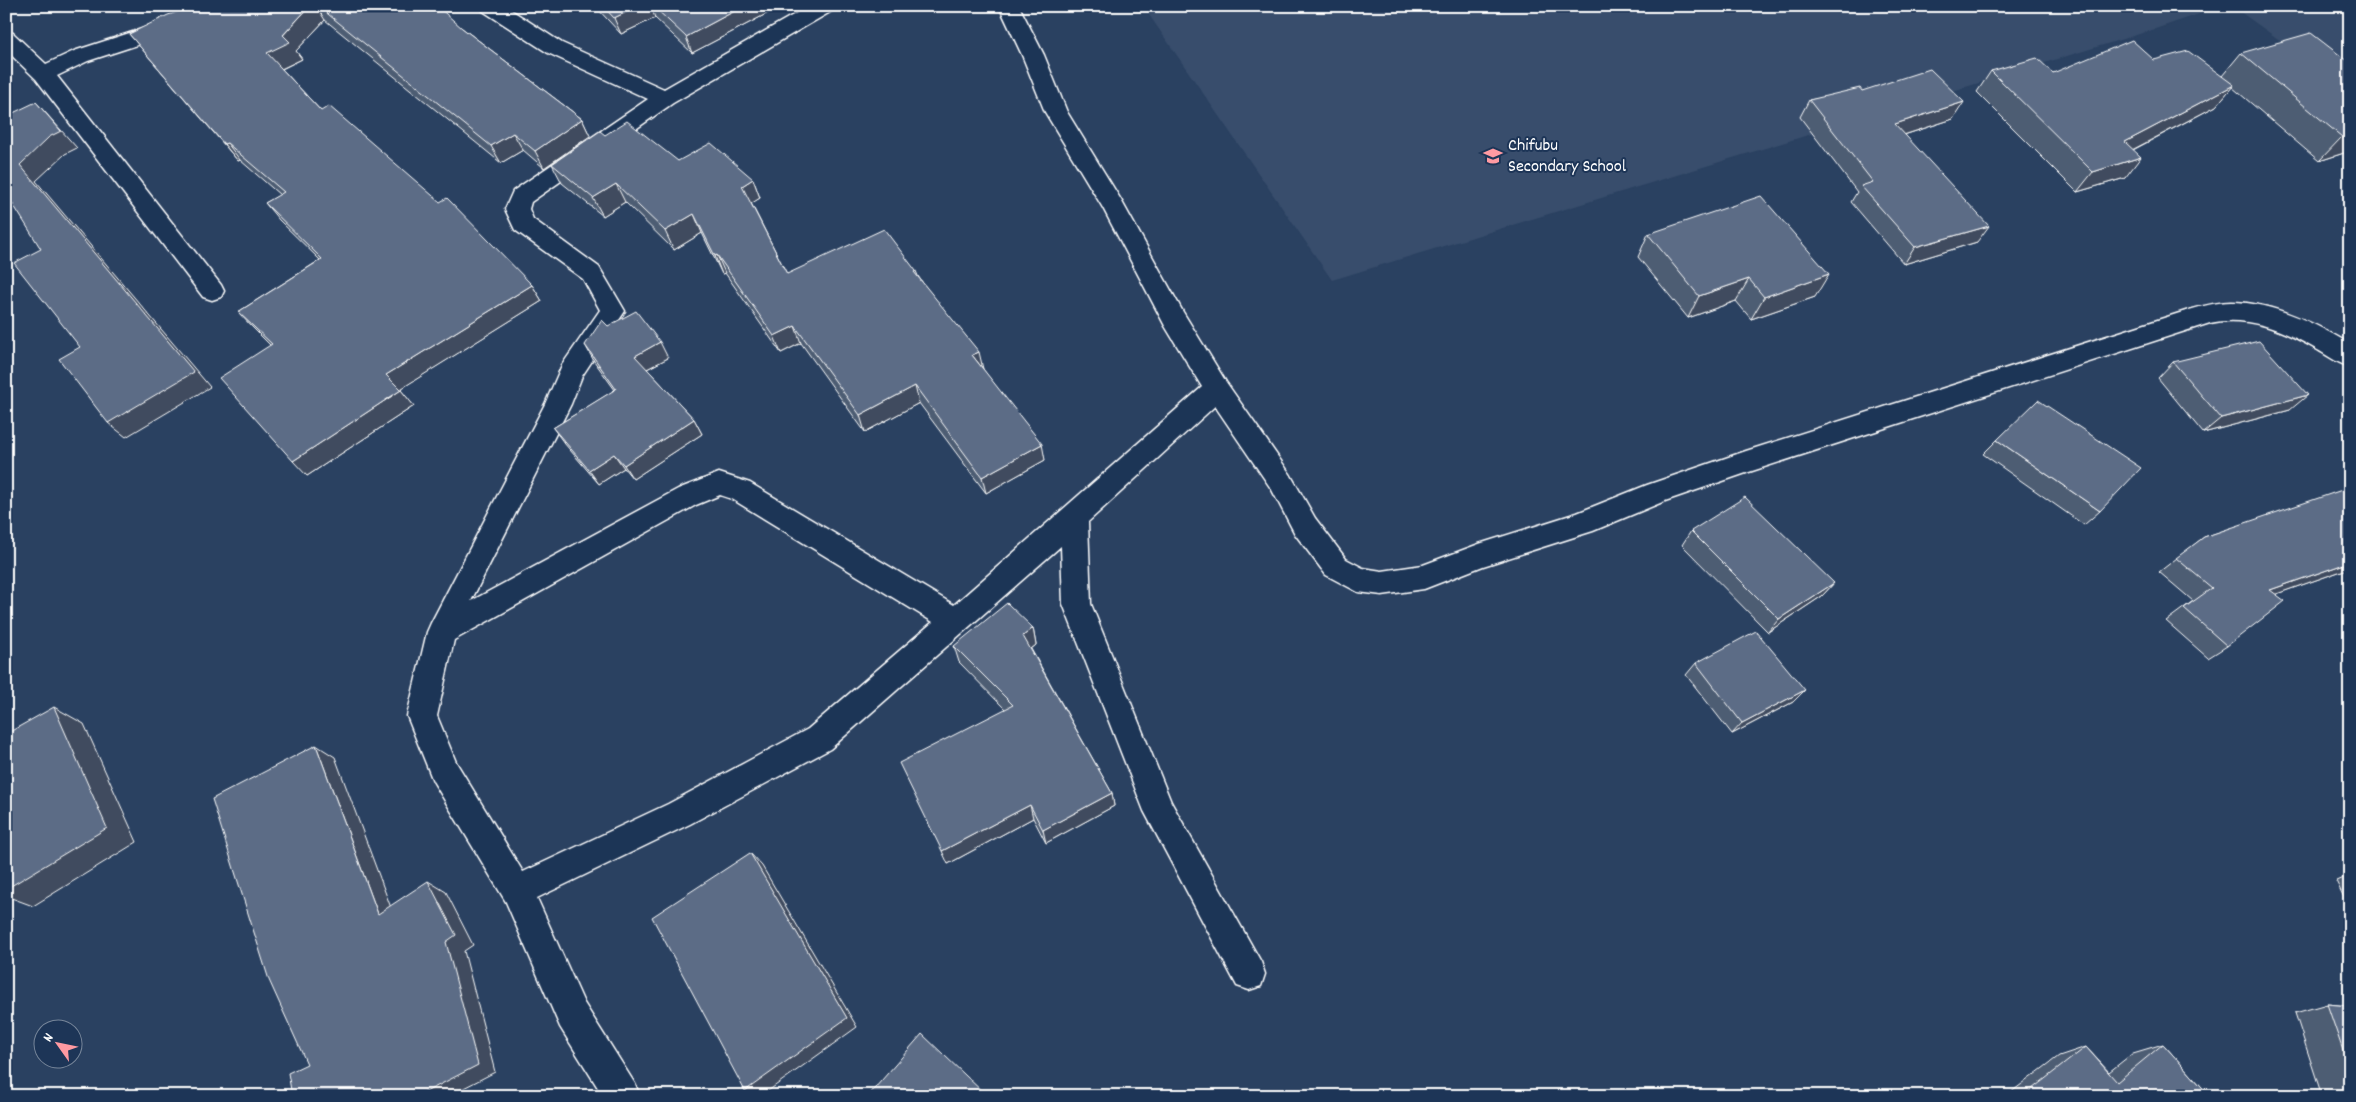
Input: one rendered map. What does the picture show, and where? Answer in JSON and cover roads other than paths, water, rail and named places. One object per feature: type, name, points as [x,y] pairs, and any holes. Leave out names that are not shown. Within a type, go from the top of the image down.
[{"type":"street","points":[[44,74],[81,56],[235,6]]},
{"type":"street","points":[[490,6],[555,48],[665,98]]},
{"type":"street","points":[[623,1096],[572,1015],[517,891],[444,771],[422,716],[441,632],[558,404],[571,372],[613,312],[591,272],[523,224],[517,209],[522,196],[665,98],[825,6]]},
{"type":"street","points":[[1009,6],[1033,55],[1056,112],[1113,206],[1174,319],[1217,389],[1281,482],[1305,526],[1336,567],[1358,580],[1382,583],[1424,577],[1479,556],[1583,523],[1656,493],[1791,447],[2189,319],[2232,310],[2270,318],[2322,338],[2350,357]]},
{"type":"street","points":[[6,38],[44,74],[212,291]]},
{"type":"street","points":[[517,891],[679,814],[819,739],[1074,518],[1217,389]]},
{"type":"street","points":[[441,632],[687,497],[718,484],[741,491],[956,621]]},
{"type":"street","points":[[1074,518],[1078,604],[1159,811],[1249,974]]},
{"type":"place","name":"Chifubu Secondary School","points":[[1493,156]]}]
